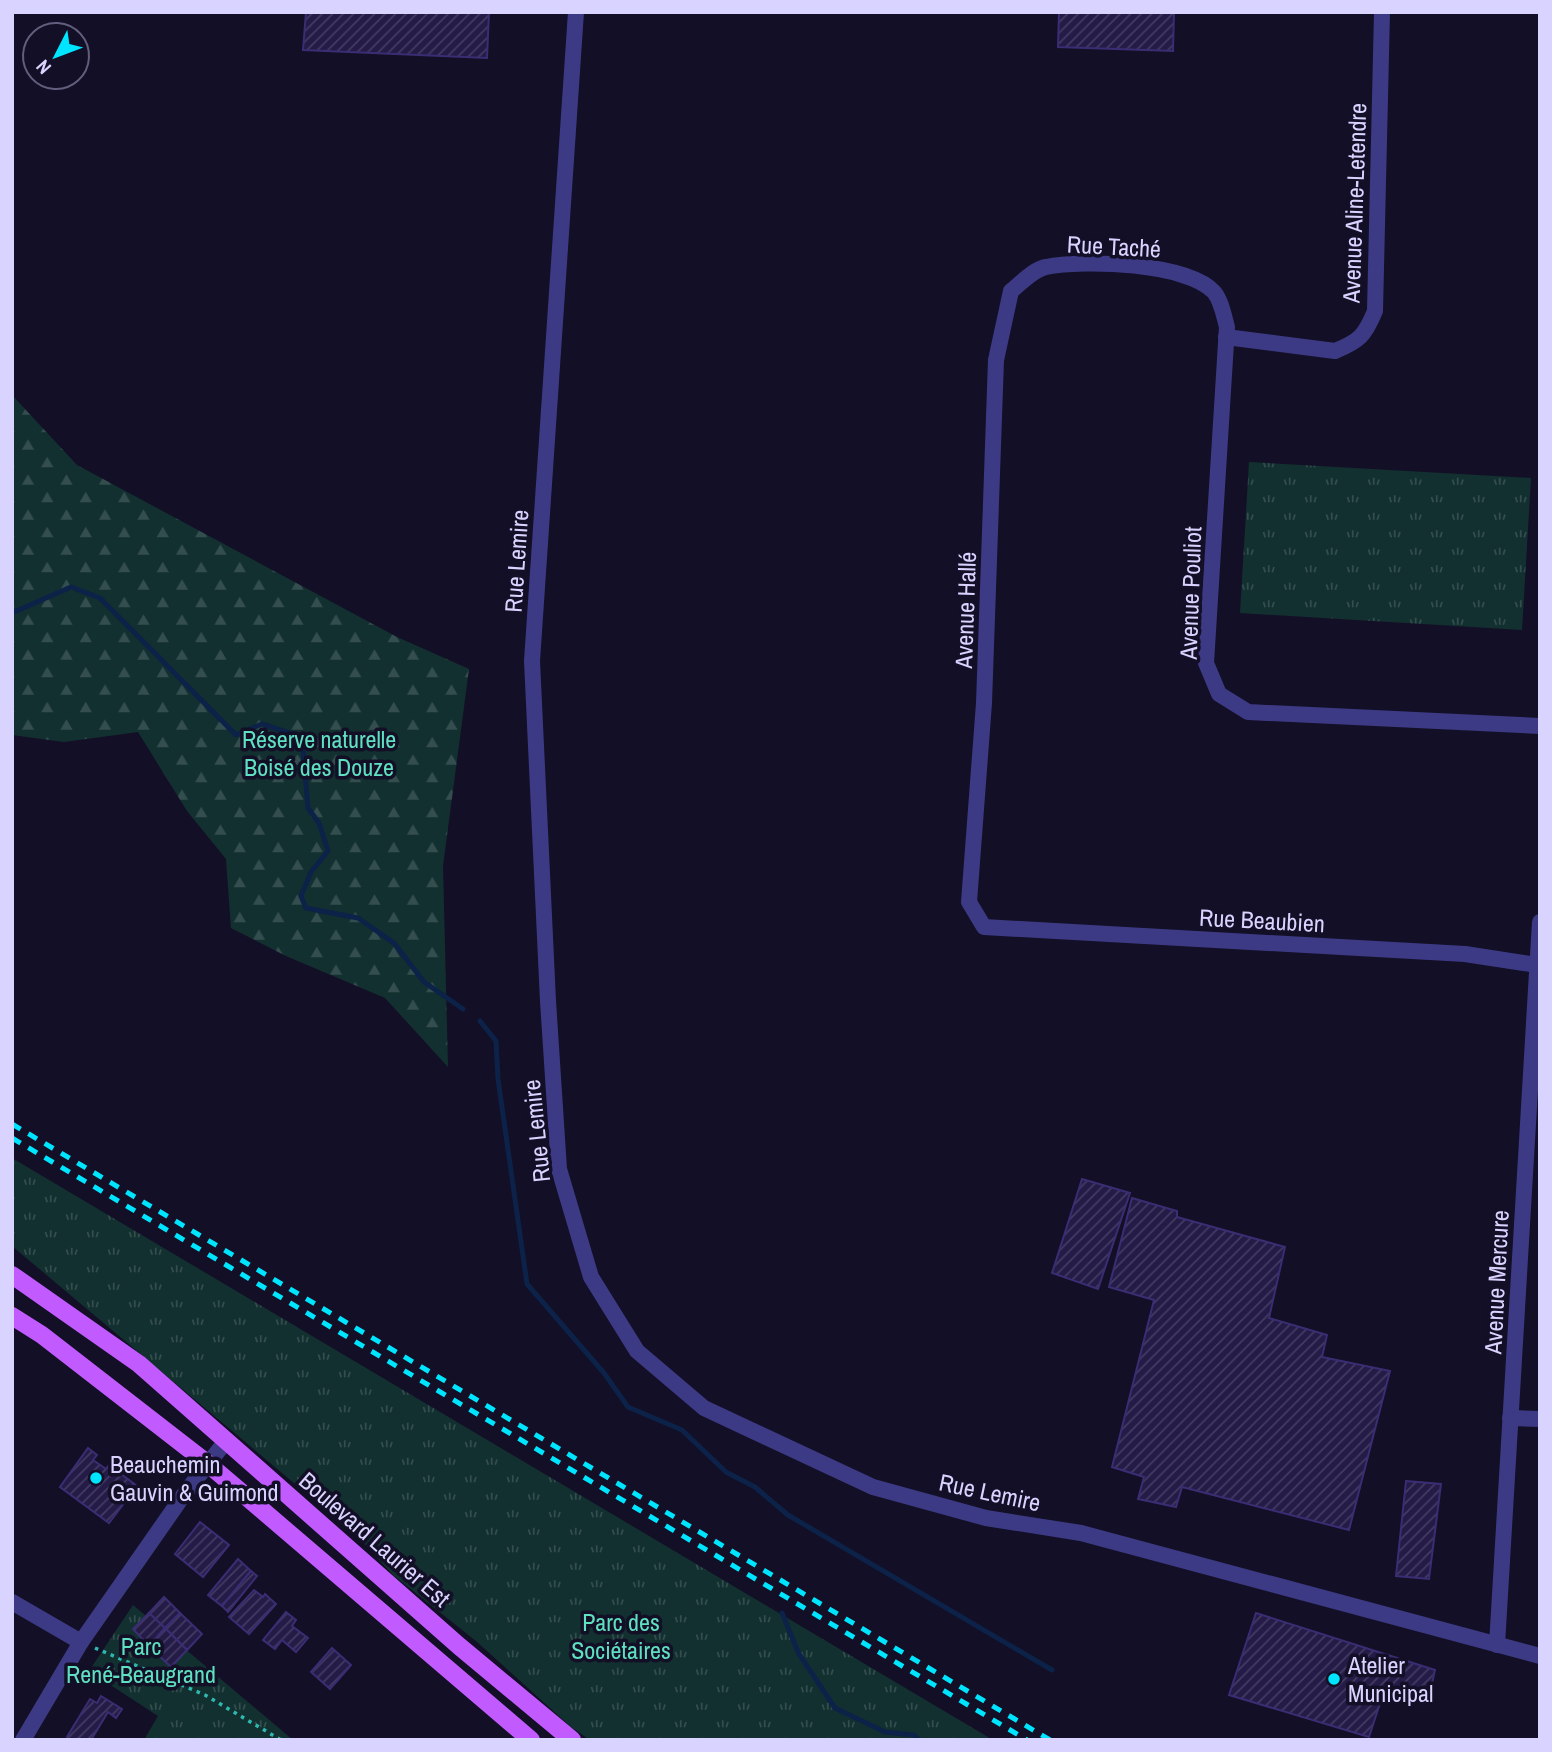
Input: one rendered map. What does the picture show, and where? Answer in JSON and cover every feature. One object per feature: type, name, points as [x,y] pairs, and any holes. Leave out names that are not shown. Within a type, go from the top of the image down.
[{"type":"main road","name":"Boulevard Laurier Est","points":[[12,1275],[139,1364],[459,1646],[572,1740]]},
{"type":"main road","name":"Boulevard Laurier Est","points":[[12,1316],[42,1335],[207,1463],[531,1740]]},
{"type":"street","name":"Rue Lemire","points":[[576,12],[532,661],[548,1002],[559,1169],[591,1277],[637,1351],[704,1408],[873,1487],[986,1518],[1081,1533],[1540,1656]]},
{"type":"street","name":"Avenue Aline-Letendre","points":[[1226,337],[1335,351],[1352,344],[1367,332],[1375,311],[1382,12]]},
{"type":"street","name":"Rue Taché","points":[[1011,291],[1043,267],[1085,263],[1160,269],[1202,281],[1216,294]]},
{"type":"street","name":"Avenue Hallé","points":[[984,927],[969,902],[984,703],[996,360],[1011,291]]},
{"type":"street","name":"Avenue Pouliot","points":[[1216,294],[1227,327],[1206,663],[1219,694],[1248,712],[1540,726]]},
{"type":"street","name":"Avenue Mercure","points":[[1497,1645],[1540,922]]},
{"type":"street","name":"Rue Beaubien","points":[[984,927],[1465,954],[1537,965]]},
{"type":"street","points":[[1510,1418],[1540,1419]]},
{"type":"street","points":[[23,1740],[81,1643],[207,1463],[226,1441]]},
{"type":"street","points":[[12,1602],[81,1643]]},
{"type":"path","points":[[81,1643],[205,1695],[281,1740]]},
{"type":"green space","name":"Réserve naturelle Boisé des Douze","points":[[12,395],[77,465],[397,637],[469,669],[443,866],[448,1067],[385,998],[286,956],[231,928],[226,859],[187,811],[138,732],[64,742],[12,735]]},
{"type":"green space","points":[[1249,462],[1531,478],[1522,630],[1240,613]]},
{"type":"green space","name":"Parc des Sociétaires","points":[[12,1158],[993,1740],[590,1740],[571,1727],[476,1641],[393,1575],[357,1536],[12,1246]]},
{"type":"green space","name":"Parc René-Beaugrand","points":[[133,1605],[293,1740],[144,1740],[158,1716],[89,1671]]},
{"type":"building","points":[[306,12],[489,12],[487,58],[303,50]]},
{"type":"building","points":[[1059,12],[1174,12],[1173,51],[1058,47]]},
{"type":"building","points":[[1082,1179],[1130,1193],[1098,1289],[1052,1273]]},
{"type":"building","points":[[1132,1198],[1177,1211],[1177,1217],[1285,1247],[1269,1318],[1327,1335],[1322,1357],[1390,1371],[1349,1530],[1182,1487],[1176,1507],[1138,1499],[1144,1477],[1112,1467],[1154,1300],[1109,1287]]},
{"type":"building","name":"Beauchemin Gauvin & Guimond","points":[[88,1448],[97,1455],[93,1460],[106,1469],[109,1465],[137,1486],[109,1523],[60,1487]]},
{"type":"building","points":[[1406,1481],[1441,1484],[1429,1579],[1396,1576]]},
{"type":"building","points":[[200,1522],[229,1545],[203,1577],[175,1554]]},
{"type":"building","points":[[238,1559],[251,1571],[222,1606],[208,1595]]},
{"type":"building","points":[[251,1571],[257,1576],[228,1612],[222,1606]]},
{"type":"building","points":[[254,1590],[263,1597],[265,1594],[276,1604],[249,1634],[229,1617]]},
{"type":"building","points":[[164,1597],[180,1613],[165,1628],[149,1613]]},
{"type":"building","points":[[286,1612],[296,1620],[292,1626],[308,1638],[296,1652],[282,1640],[275,1649],[263,1640]]},
{"type":"building","points":[[149,1613],[165,1628],[149,1646],[133,1629]]},
{"type":"building","points":[[180,1613],[202,1634],[187,1650],[165,1628]]},
{"type":"building","name":"Atelier Municipal","points":[[1256,1613],[1435,1670],[1428,1702],[1385,1688],[1369,1737],[1229,1695]]},
{"type":"building","points":[[165,1628],[187,1650],[171,1667],[149,1646]]},
{"type":"building","points":[[332,1648],[351,1665],[330,1689],[311,1672]]},
{"type":"building","points":[[101,1696],[122,1709],[116,1718],[108,1712],[91,1740],[72,1740],[67,1737],[90,1699],[97,1703]]},
{"type":"waterway","points":[[12,613],[71,587],[100,598],[236,735],[262,724],[302,737],[308,808],[319,823],[328,851],[311,872],[301,896],[306,908],[358,918],[394,943],[424,982],[463,1009]]},
{"type":"waterway","points":[[480,1021],[496,1041],[498,1079],[527,1284],[604,1373],[628,1407],[682,1430],[726,1472],[755,1487],[788,1515],[1052,1670]]},
{"type":"waterway","points":[[782,1613],[799,1654],[835,1708],[885,1732],[914,1735],[919,1740]]},
{"type":"railway","points":[[12,1124],[1050,1740]]},
{"type":"railway","points":[[12,1138],[1027,1740]]},
{"type":"place","name":"Beauchemin Gauvin & Guimond","points":[[96,1478]]},
{"type":"place","name":"Atelier Municipal","points":[[1334,1679]]}]
